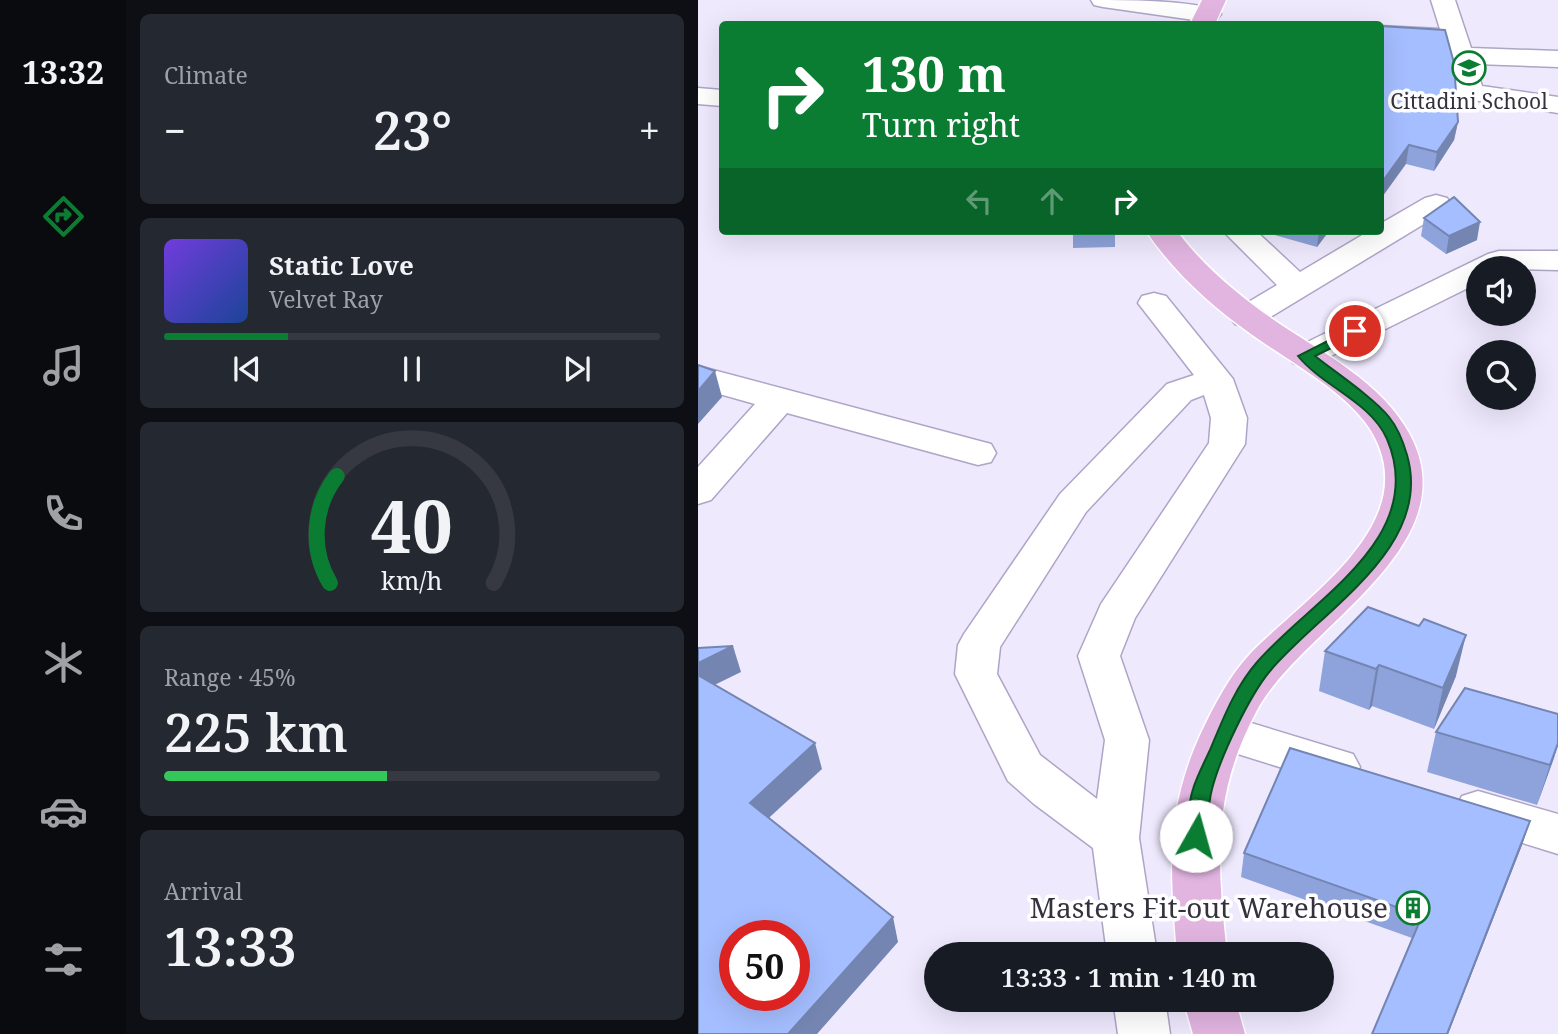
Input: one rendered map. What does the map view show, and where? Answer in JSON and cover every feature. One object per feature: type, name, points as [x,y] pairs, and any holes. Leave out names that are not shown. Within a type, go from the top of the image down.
[{"type":"main road","points":[[1164,235],[1175,251],[1208,284],[1247,317],[1305,356],[1383,419],[1394,439],[1404,472],[1400,504],[1391,532],[1373,559],[1264,666],[1241,698],[1225,733],[1202,790],[1196,836],[1196,885],[1201,942]]},
{"type":"main road","points":[[1213,1012],[1219,1034]]},
{"type":"street","points":[[1103,0],[1208,13]]},
{"type":"street","points":[[1443,0],[1470,92],[1558,105]]},
{"type":"street","points":[[1384,35],[1558,59]]},
{"type":"street","points":[[698,96],[719,98]]},
{"type":"street","points":[[1384,234],[1436,204]]},
{"type":"street","points":[[1242,235],[1296,286]]},
{"type":"street","points":[[1247,317],[1383,235]]},
{"type":"street","points":[[1536,260],[1558,260]]},
{"type":"street","points":[[1305,356],[1466,277]]},
{"type":"street","points":[[1130,942],[1114,838],[1127,740],[1099,656],[1116,615],[1227,444],[1229,418],[1215,379],[1154,303]]},
{"type":"street","points":[[698,377],[977,453]]},
{"type":"street","points":[[1114,838],[1050,791],[1024,768],[976,674],[979,646],[1072,503],[1179,392],[1215,379]]},
{"type":"street","points":[[698,491],[779,399]]},
{"type":"street","points":[[1225,733],[1372,778]]},
{"type":"street","points":[[1438,798],[1558,834]]},
{"type":"street","points":[[1141,1012],[1144,1034]]},
{"type":"building","points":[[1384,26],[1445,30],[1454,63],[1458,122],[1437,152],[1409,145],[1384,179]]},
{"type":"building","points":[[1454,197],[1480,222],[1449,236],[1424,218]]},
{"type":"building","points":[[698,365],[715,371],[698,391]]},
{"type":"building","points":[[1368,607],[1419,626],[1424,619],[1466,635],[1443,688],[1379,665],[1376,669],[1325,651]]},
{"type":"building","points":[[733,646],[698,663],[698,648]]},
{"type":"building","points":[[698,675],[815,743],[750,803],[893,917],[810,1009],[810,920],[719,920],[719,1011],[809,1011],[788,1034],[698,1034]]},
{"type":"building","points":[[1465,688],[1558,714],[1558,743],[1550,765],[1436,732]]},
{"type":"building","name":"Masters Fit-out Warehouse","points":[[1290,748],[1530,821],[1447,1034],[1372,1034],[1422,916],[1244,853]]},
{"type":"place","name":"Cittadini School","points":[[1469,68]]},
{"type":"place","name":"Masters Fit-out Warehouse","points":[[1413,908]]},
{"type":"route","points":[[1196,836],[1202,790],[1241,698],[1264,666],[1373,559],[1391,532],[1400,504],[1404,472],[1394,439],[1383,419],[1305,356],[1355,331]]}]
